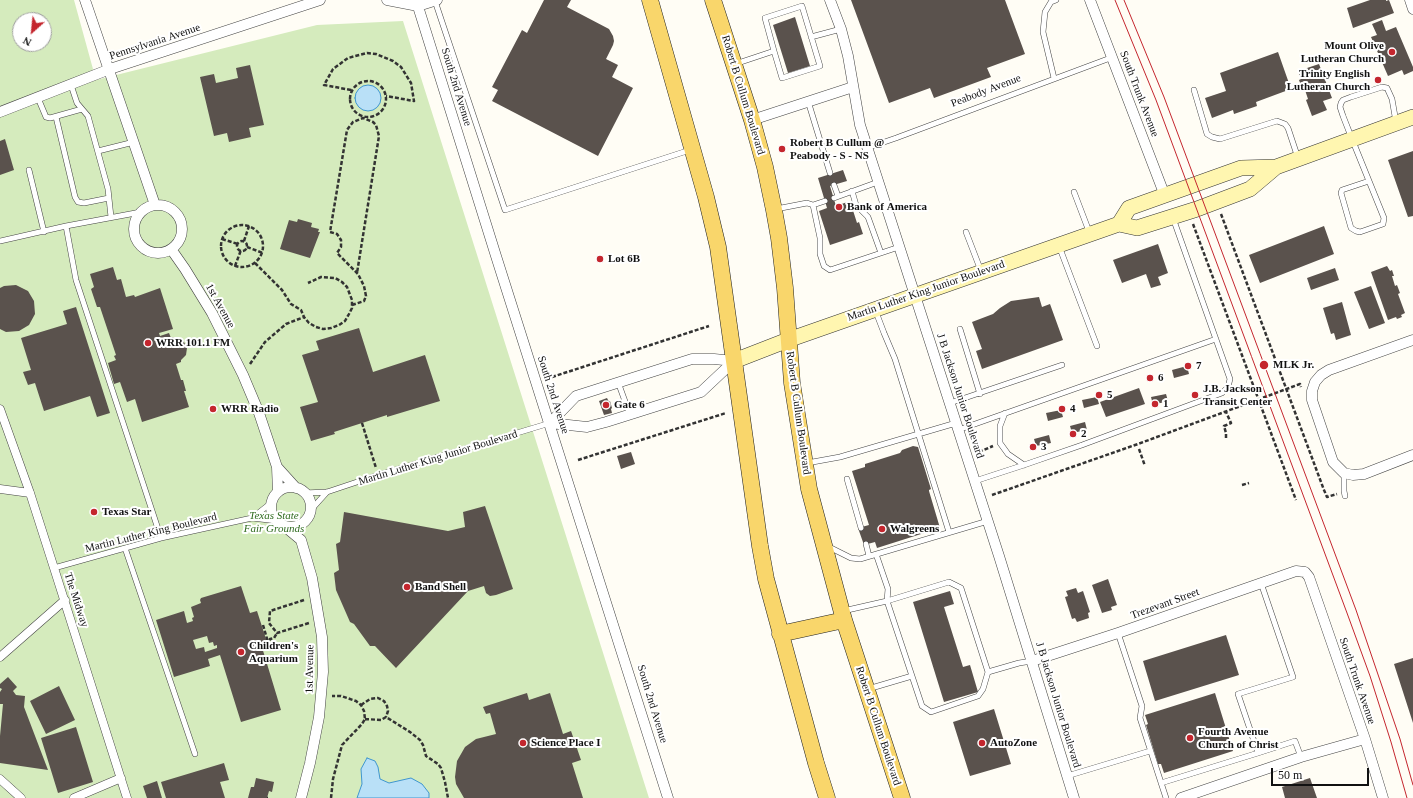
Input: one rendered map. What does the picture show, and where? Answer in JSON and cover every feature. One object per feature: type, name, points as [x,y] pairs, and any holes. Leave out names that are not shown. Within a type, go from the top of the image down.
[{"type":"main road","points":[[650,0],[693,149],[718,247],[760,546],[766,579],[780,634],[827,798]]},
{"type":"main road","name":"Robert B Cullum Boulevard","points":[[713,0],[752,120],[765,167],[774,210],[784,281],[792,383],[809,489],[843,616],[902,798]]},
{"type":"main road","name":"Martin Luther King Junior Boulevard","points":[[1119,224],[1129,208],[1241,168],[1276,167],[1413,117]]},
{"type":"main road","name":"Martin Luther King Junior Boulevard","points":[[734,361],[875,309],[1119,224],[1136,228],[1173,217],[1250,189],[1276,167]]},
{"type":"main road","points":[[780,634],[843,616]]},
{"type":"street","points":[[85,0],[110,69],[155,205]]},
{"type":"street","name":"Pennsylvania Avenue","points":[[0,112],[71,86],[110,69],[320,0]]},
{"type":"street","points":[[387,0],[417,3],[436,0]]},
{"type":"street","name":"J B Jackson Junior Boulevard","points":[[830,0],[841,29],[848,56],[860,124],[867,148],[975,480],[1074,798]]},
{"type":"street","name":"South Trunk Avenue","points":[[1090,0],[1165,196]]},
{"type":"street","points":[[1410,0],[1413,9]]},
{"type":"street","name":"South 2nd Avenue","points":[[417,3],[668,798]]},
{"type":"street","points":[[752,120],[853,87]]},
{"type":"street","points":[[155,205],[171,209],[180,221],[182,229],[177,244],[164,252],[156,253],[148,251],[142,247],[136,241],[134,233],[136,218],[148,207],[155,205]]},
{"type":"street","name":"1st Avenue","points":[[171,249],[212,313],[243,375],[259,413],[277,467],[278,492]]},
{"type":"street","points":[[1413,340],[1329,370],[1318,378],[1312,391],[1312,400],[1333,462],[1344,473],[1353,475],[1364,474],[1413,455]]},
{"type":"street","name":"Martin Luther King Junior Boulevard","points":[[550,423],[576,396],[692,359],[734,361]]},
{"type":"street","name":"Martin Luther King Junior Boulevard","points":[[550,423],[587,427],[702,392],[734,361]]},
{"type":"street","name":"The Midway","points":[[0,409],[30,493],[65,600],[127,798]]},
{"type":"street","name":"1st Avenue","points":[[277,467],[300,490]]},
{"type":"street","points":[[290,487],[300,490],[309,500],[308,515],[301,540],[280,523],[271,510],[273,497],[283,488],[290,487]]},
{"type":"street","points":[[0,489],[30,493]]},
{"type":"street","points":[[280,523],[290,526],[296,525],[308,515]]},
{"type":"street","name":"1st Avenue","points":[[301,540],[312,578],[320,620],[323,672],[319,717],[313,750],[301,798]]},
{"type":"street","name":"Trezevant Street","points":[[1032,661],[1118,633],[1296,571],[1305,572]]},
{"type":"street","name":"South Trunk Avenue","points":[[1305,572],[1309,577],[1365,739],[1383,798]]},
{"type":"street","points":[[0,657],[65,600]]},
{"type":"street","points":[[1181,798],[1301,757],[1365,739]]},
{"type":"street","points":[[74,798],[121,778]]},
{"type":"street","points":[[0,779],[21,798]]},
{"type":"lane","points":[[436,0],[505,210],[693,149]]},
{"type":"lane","points":[[1054,78],[1043,32],[1043,18],[1052,2],[1056,0]]},
{"type":"lane","points":[[802,6],[820,66],[782,78],[774,51],[764,18],[802,6]]},
{"type":"lane","points":[[811,37],[841,29]]},
{"type":"lane","points":[[734,64],[774,51]]},
{"type":"lane","name":"Peabody Avenue","points":[[867,148],[1113,57]]},
{"type":"lane","points":[[71,86],[77,103],[88,116],[108,189],[111,218]]},
{"type":"lane","points":[[1369,181],[1342,190],[1341,193],[1351,228],[1360,232],[1383,224],[1384,218],[1340,107],[1343,100],[1382,87],[1387,88],[1392,99],[1396,123]]},
{"type":"lane","points":[[1194,90],[1207,134],[1220,139],[1277,122],[1285,124],[1288,128],[1299,159]]},
{"type":"lane","points":[[38,98],[46,117],[50,118],[82,109]]},
{"type":"lane","points":[[808,101],[830,173]]},
{"type":"lane","points":[[56,117],[75,197],[78,202],[84,203],[109,198]]},
{"type":"lane","points":[[98,151],[134,142]]},
{"type":"lane","points":[[29,170],[44,232]]},
{"type":"lane","points":[[834,185],[836,197],[878,182]]},
{"type":"lane","points":[[852,191],[856,205],[868,216],[881,253]]},
{"type":"lane","points":[[1074,192],[1090,234]]},
{"type":"lane","points":[[774,210],[807,203],[813,205],[825,201]]},
{"type":"lane","points":[[813,205],[820,238],[820,254],[824,266],[830,270],[899,247]]},
{"type":"lane","points":[[0,241],[66,226],[141,212]]},
{"type":"lane","points":[[975,480],[1024,465],[1222,393],[1228,387],[1230,379],[1173,217]]},
{"type":"lane","points":[[66,226],[76,280],[161,538]]},
{"type":"lane","points":[[966,232],[981,272]]},
{"type":"lane","points":[[1058,245],[1097,346]]},
{"type":"lane","points":[[875,309],[895,359],[949,532]]},
{"type":"lane","points":[[960,329],[980,394]]},
{"type":"lane","points":[[804,463],[840,456],[919,434],[957,426],[1005,413],[1216,339]]},
{"type":"lane","points":[[950,403],[1062,365]]},
{"type":"lane","points":[[618,382],[630,415]]},
{"type":"lane","points":[[1005,413],[1000,426],[1000,444],[1008,454],[1024,465]]},
{"type":"lane","name":"Martin Luther King Junior Boulevard","points":[[327,492],[550,423]]},
{"type":"lane","points":[[1344,473],[1344,493]]},
{"type":"lane","points":[[847,480],[861,528]]},
{"type":"lane","points":[[300,490],[327,492]]},
{"type":"lane","points":[[308,515],[327,492]]},
{"type":"lane","name":"Martin Luther King Boulevard","points":[[252,518],[271,503]]},
{"type":"lane","name":"Martin Luther King Boulevard","points":[[54,568],[161,538],[252,518],[280,523]]},
{"type":"lane","points":[[824,545],[851,558],[860,559],[988,521]]},
{"type":"lane","points":[[866,544],[869,556]]},
{"type":"lane","points":[[126,548],[195,754]]},
{"type":"lane","points":[[843,616],[887,601],[949,582],[961,588],[988,672],[983,689],[978,696],[931,712],[922,706],[887,601],[888,589],[876,554]]},
{"type":"lane","points":[[1258,753],[1238,694],[1293,678],[1261,583]]},
{"type":"lane","points":[[1118,633],[1142,706],[1140,718],[1166,798]]},
{"type":"lane","points":[[988,672],[1019,663],[1032,661]]},
{"type":"lane","points":[[866,690],[912,676]]},
{"type":"lane","points":[[1161,783],[1295,741],[1301,757]]},
{"type":"lane","points":[[1068,776],[1150,751]]},
{"type":"path","points":[[352,90],[324,85],[333,69],[348,58],[367,53],[376,54],[393,61],[401,67],[411,83],[414,101],[386,96]]},
{"type":"path","points":[[352,305],[364,301],[366,296],[364,286],[357,273],[337,253],[341,247],[341,240],[337,234],[330,232],[347,130],[353,122],[358,119],[366,118],[375,116],[385,105],[386,96],[383,88],[373,81],[361,81],[356,84],[352,90],[350,100],[351,106],[359,115],[366,118],[373,122],[376,125],[379,136],[357,273]]},
{"type":"path","points":[[1220,214],[1327,497],[1344,493]]},
{"type":"path","points":[[1193,223],[1296,500]]},
{"type":"path","points":[[236,225],[249,226],[260,234],[263,240],[263,253],[260,259],[249,266],[235,266],[225,258],[222,252],[222,239],[230,228],[236,225]]},
{"type":"path","points":[[247,247],[246,242],[244,241],[249,226]]},
{"type":"path","points":[[222,239],[238,244]]},
{"type":"path","points":[[238,244],[238,242],[244,241]]},
{"type":"path","points":[[238,244],[237,246],[241,250]]},
{"type":"path","points":[[247,247],[263,253]]},
{"type":"path","points":[[241,250],[246,249],[247,247]]},
{"type":"path","points":[[235,266],[241,250]]},
{"type":"path","points":[[255,263],[282,290],[291,304],[301,310],[309,323],[323,329],[339,326],[345,321],[352,305],[350,293],[347,287],[342,282],[328,276],[321,277],[308,283]]},
{"type":"path","points":[[243,375],[266,342],[286,324],[304,317]]},
{"type":"path","points":[[552,377],[709,326]]},
{"type":"path","points":[[992,495],[1226,412],[1300,384],[1304,394],[1312,391]]},
{"type":"path","points":[[1226,412],[1231,423],[1224,426],[1226,438]]},
{"type":"path","points":[[578,460],[726,413]]},
{"type":"path","points":[[362,423],[378,475]]},
{"type":"path","points":[[1140,449],[1145,466]]},
{"type":"path","points":[[1242,485],[1249,482]]},
{"type":"path","points":[[277,633],[269,623],[270,611],[316,597]]},
{"type":"path","points":[[269,623],[262,625],[270,649],[273,648],[270,639],[274,638],[277,633],[320,620]]},
{"type":"path","points":[[327,695],[350,698],[361,705],[364,710],[365,719],[342,745],[333,779],[331,798]]},
{"type":"path","points":[[361,705],[370,699],[378,698],[384,701],[387,706],[388,711],[386,717],[380,720],[365,719]]},
{"type":"path","points":[[386,717],[420,740],[426,756],[438,764],[441,768],[448,798]]},
{"type":"green space","name":"Texas State Fair Grounds","points":[[0,0],[74,0],[96,80],[317,25],[403,21],[649,798],[0,798]]},
{"type":"water","points":[[368,85],[377,89],[381,98],[377,107],[368,111],[359,107],[355,98],[359,89]]},
{"type":"water","points":[[367,758],[375,761],[378,767],[380,779],[389,783],[411,778],[422,784],[429,793],[429,798],[357,798],[362,784],[361,769]]},
{"type":"building","points":[[544,0],[571,0],[567,7],[609,29],[614,41],[606,59],[618,65],[612,77],[633,88],[598,156],[492,101],[498,90],[492,87],[522,30],[527,33]]},
{"type":"building","points":[[851,0],[1005,0],[1025,54],[987,68],[991,77],[934,98],[930,88],[889,103]]},
{"type":"building","points":[[1370,0],[1389,0],[1394,13],[1353,28],[1347,8]]},
{"type":"building","points":[[795,17],[810,66],[788,73],[773,25]]},
{"type":"building","name":"Mount Olive Lutheran Church","points":[[1382,20],[1386,31],[1396,27],[1413,67],[1413,71],[1404,75],[1402,70],[1388,76],[1371,37],[1377,35],[1372,24]]},
{"type":"building","points":[[1278,52],[1291,89],[1256,102],[1257,106],[1234,114],[1233,110],[1212,118],[1205,98],[1226,91],[1220,73]]},
{"type":"building","points":[[1319,64],[1332,98],[1323,101],[1327,110],[1312,116],[1306,100],[1308,99],[1305,90],[1303,91],[1299,80],[1301,79],[1298,71]]},
{"type":"building","points":[[250,65],[264,125],[249,128],[251,137],[229,142],[227,133],[214,136],[200,77],[214,74],[216,83],[238,78],[236,68]]},
{"type":"building","points":[[5,139],[14,170],[0,175],[0,141]]},
{"type":"building","points":[[1413,151],[1413,216],[1408,217],[1388,160]]},
{"type":"building","name":"Bank of America","points":[[843,170],[847,181],[830,186],[836,206],[850,201],[857,223],[859,222],[863,234],[830,245],[819,211],[827,208],[818,178]]},
{"type":"building","points":[[298,219],[312,223],[311,227],[319,229],[318,232],[320,232],[310,258],[280,249],[289,220],[297,222]]},
{"type":"building","points":[[1324,226],[1334,254],[1260,283],[1249,255]]},
{"type":"building","points":[[1158,244],[1168,273],[1158,277],[1161,285],[1151,288],[1146,274],[1122,283],[1113,260]]},
{"type":"building","points":[[1387,266],[1390,271],[1392,270],[1395,286],[1397,285],[1400,293],[1398,294],[1405,313],[1401,315],[1402,317],[1397,319],[1396,317],[1388,320],[1371,272]]},
{"type":"building","name":"WRR 101.1 FM","points":[[113,267],[117,280],[121,279],[126,297],[134,295],[135,297],[160,288],[173,329],[159,333],[160,336],[169,333],[171,338],[173,337],[174,339],[184,342],[187,348],[186,355],[181,362],[176,364],[181,380],[183,380],[186,391],[184,391],[189,407],[142,422],[135,399],[127,402],[120,382],[114,384],[108,363],[116,360],[114,356],[116,355],[100,307],[97,307],[91,289],[94,287],[90,274]]},
{"type":"building","points":[[1335,268],[1339,280],[1311,290],[1307,278]]},
{"type":"building","points":[[16,285],[28,291],[34,301],[35,314],[29,325],[19,331],[6,332],[0,329],[0,288],[4,286]]},
{"type":"building","points":[[1371,286],[1385,323],[1369,329],[1354,292]]},
{"type":"building","points":[[1039,297],[1042,307],[1050,304],[1063,340],[982,369],[976,351],[982,349],[972,322],[993,314],[1011,301]]},
{"type":"building","points":[[1342,302],[1351,335],[1336,340],[1334,333],[1331,334],[1323,308]]},
{"type":"building","points":[[76,307],[110,413],[97,417],[90,396],[44,411],[35,383],[28,385],[23,372],[31,370],[21,338],[67,324],[63,311]]},
{"type":"building","points":[[359,328],[373,372],[425,355],[440,401],[387,417],[387,415],[311,441],[300,407],[318,402],[302,355],[319,350],[316,341]]},
{"type":"building","points":[[1187,366],[1189,374],[1174,378],[1172,370]]},
{"type":"building","points":[[1139,388],[1145,404],[1106,417],[1100,402]]},
{"type":"building","points":[[1166,394],[1168,401],[1153,405],[1151,397]]},
{"type":"building","points":[[1097,397],[1099,404],[1084,408],[1082,400]]},
{"type":"building","name":"Gate 6","points":[[607,398],[609,402],[610,401],[612,413],[604,415],[599,401]]},
{"type":"building","points":[[1061,410],[1063,417],[1048,421],[1046,413]]},
{"type":"building","points":[[1085,422],[1087,430],[1072,433],[1070,426]]},
{"type":"building","points":[[1049,435],[1051,443],[1036,446],[1034,439]]},
{"type":"building","name":"Walgreens","points":[[913,446],[918,447],[931,489],[929,491],[940,528],[877,548],[875,542],[864,545],[858,528],[869,525],[852,471],[865,467],[865,464],[900,453],[902,450]]},
{"type":"building","points":[[631,452],[635,464],[621,469],[617,456]]},
{"type":"building","name":"Band Shell","points":[[485,506],[513,589],[490,596],[486,593],[484,586],[468,591],[396,668],[375,646],[370,646],[354,624],[350,622],[336,590],[334,573],[339,570],[336,544],[340,542],[344,512],[448,531],[465,527],[463,512]]},
{"type":"building","points":[[1108,579],[1117,605],[1111,607],[1112,610],[1102,613],[1092,585]]},
{"type":"building","name":"Children's Aquarium","points":[[241,586],[250,613],[257,611],[267,642],[261,644],[281,710],[241,722],[220,655],[208,659],[210,666],[174,677],[156,620],[184,611],[187,623],[193,621],[192,618],[194,617],[191,607],[201,603],[201,598]],"holes":[[[207,636],[209,643],[213,642],[214,646],[217,645],[217,648],[205,652],[204,647],[196,649],[193,640]]]},
{"type":"building","points":[[1076,588],[1078,593],[1083,591],[1090,612],[1088,613],[1089,618],[1077,622],[1075,618],[1072,619],[1065,597],[1068,596],[1066,591]]},
{"type":"building","points":[[950,591],[954,604],[944,607],[963,667],[970,665],[978,692],[944,702],[913,602]]},
{"type":"building","points":[[1226,635],[1239,675],[1155,701],[1143,661]]},
{"type":"building","points":[[1413,658],[1413,723],[1394,664]]},
{"type":"building","points":[[8,677],[17,687],[13,691],[16,695],[25,696],[24,707],[48,770],[0,763],[0,736],[3,704],[0,704],[0,692],[2,689],[0,688],[0,684]]},
{"type":"building","points":[[59,686],[75,720],[46,734],[30,701]]},
{"type":"building","name":"Science Place I","points":[[527,693],[529,700],[550,693],[563,734],[571,731],[581,760],[572,763],[583,798],[464,798],[456,784],[455,777],[457,761],[465,747],[476,739],[496,734],[490,713],[486,714],[483,707]]},
{"type":"building","name":"Fourth Avenue Church of Christ","points":[[1215,693],[1233,751],[1164,773],[1161,764],[1158,764],[1146,725],[1148,724],[1145,715]]},
{"type":"building","name":"AutoZone","points":[[994,709],[1011,764],[970,776],[953,722]]},
{"type":"building","points":[[76,727],[93,782],[58,793],[41,738]]},
{"type":"building","points":[[224,763],[229,780],[220,782],[225,798],[166,798],[161,782]]},
{"type":"building","points":[[256,778],[274,782],[272,792],[269,791],[267,798],[248,798],[251,787],[254,787]]},
{"type":"building","points":[[1310,778],[1317,798],[1285,798],[1282,787]]},
{"type":"building","points":[[157,781],[162,798],[147,798],[143,786]]},
{"type":"tram line","points":[[1115,0],[1156,100],[1347,613],[1370,676],[1407,798]]},
{"type":"tram line","points":[[1124,0],[1164,97],[1356,610],[1400,739],[1413,785]]},
{"type":"place","name":"Mount Olive Lutheran Church","points":[[1392,52]]},
{"type":"place","name":"Trinity English Lutheran Church","points":[[1378,80]]},
{"type":"place","name":"Robert B Cullum @ Peabody - S - NS","points":[[782,149]]},
{"type":"place","name":"Bank of America","points":[[839,207]]},
{"type":"place","name":"Lot 6B","points":[[600,259]]},
{"type":"place","name":"WRR 101.1 FM","points":[[148,343]]},
{"type":"place","name":"MLK Jr.","points":[[1264,365]]},
{"type":"place","name":"7","points":[[1188,366]]},
{"type":"place","name":"6","points":[[1150,378]]},
{"type":"place","name":"5","points":[[1099,395]]},
{"type":"place","name":"J.B. Jackson Transit Center","points":[[1195,395]]},
{"type":"place","name":"1","points":[[1155,404]]},
{"type":"place","name":"Gate 6","points":[[606,405]]},
{"type":"place","name":"WRR Radio","points":[[213,409]]},
{"type":"place","name":"4","points":[[1062,409]]},
{"type":"place","name":"2","points":[[1073,434]]},
{"type":"place","name":"3","points":[[1033,447]]},
{"type":"place","name":"Texas Star","points":[[94,512]]},
{"type":"place","name":"Walgreens","points":[[882,529]]},
{"type":"place","name":"Band Shell","points":[[407,587]]},
{"type":"place","name":"Children's Aquarium","points":[[241,652]]},
{"type":"place","name":"Fourth Avenue Church of Christ","points":[[1190,738]]},
{"type":"place","name":"Science Place I","points":[[523,743]]},
{"type":"place","name":"AutoZone","points":[[982,743]]}]
